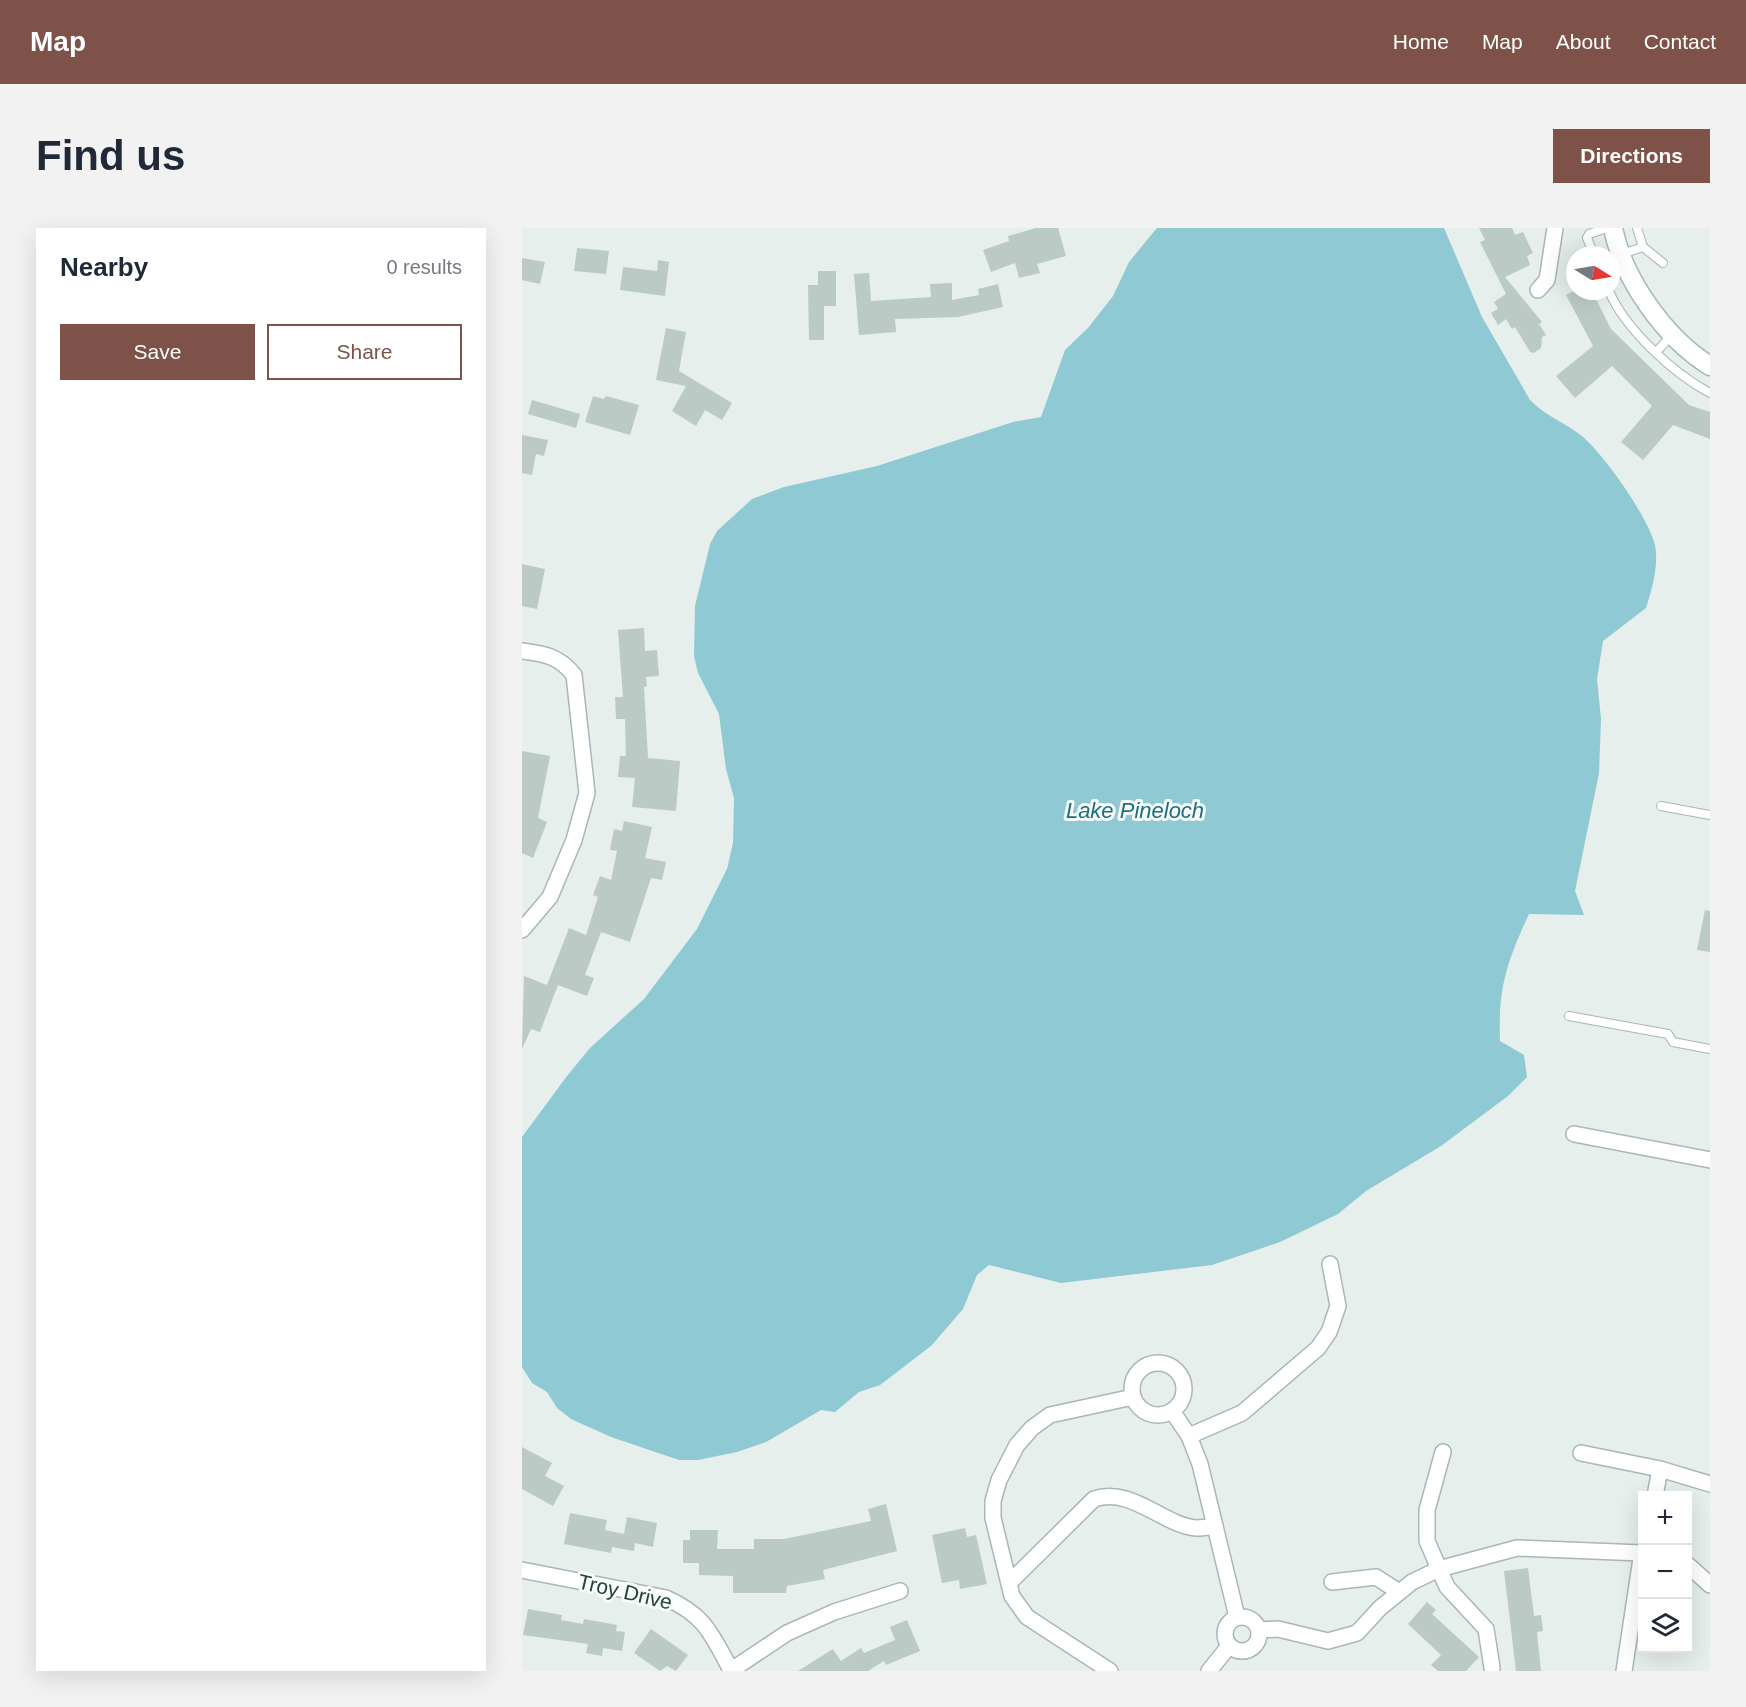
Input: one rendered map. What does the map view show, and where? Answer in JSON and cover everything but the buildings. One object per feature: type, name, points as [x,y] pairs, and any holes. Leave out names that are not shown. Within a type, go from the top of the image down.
[{"type":"street","points":[[1538,290],[1547,280],[1555,228]]},
{"type":"street","points":[[1613,228],[1617,246]]},
{"type":"street","points":[[1620,257],[1638,291],[1673,333],[1710,366]]},
{"type":"street","points":[[522,651],[547,655],[564,661],[574,675],[586,793],[574,840],[550,897],[522,930]]},
{"type":"street","points":[[1575,1134],[1710,1160]]},
{"type":"street","points":[[1189,1436],[1242,1413],[1318,1348],[1329,1332],[1338,1306],[1330,1264]]},
{"type":"street","points":[[1157,1363],[1166,1364],[1174,1369],[1183,1384],[1183,1396],[1172,1411],[1154,1415],[1145,1412],[1133,1397],[1132,1386],[1142,1369],[1157,1363]]},
{"type":"street","points":[[1110,1671],[1027,1617],[1012,1596],[993,1518],[993,1501],[999,1480],[1017,1445],[1032,1428],[1050,1415],[1133,1397]]},
{"type":"street","points":[[1172,1411],[1189,1436],[1200,1464],[1237,1617]]},
{"type":"street","points":[[1443,1452],[1426,1510],[1427,1541],[1447,1587],[1486,1629],[1492,1668]]},
{"type":"street","points":[[1581,1453],[1660,1469],[1710,1484]]},
{"type":"street","points":[[1656,1491],[1660,1469]]},
{"type":"street","points":[[1009,1583],[1094,1499],[1105,1496],[1151,1509],[1194,1528],[1215,1526]]},
{"type":"street","points":[[1259,1630],[1278,1629],[1328,1641],[1357,1633],[1399,1592],[1439,1569],[1517,1548],[1638,1553]]},
{"type":"street","points":[[1692,1564],[1710,1569]]},
{"type":"street","points":[[1692,1567],[1710,1585]]},
{"type":"street","name":"Troy Drive","points":[[522,1570],[666,1598],[686,1607],[706,1624],[730,1670]]},
{"type":"street","points":[[1332,1582],[1376,1577],[1399,1592]]},
{"type":"street","points":[[1624,1671],[1638,1579]]},
{"type":"street","points":[[730,1670],[787,1633],[834,1612],[900,1591]]},
{"type":"street","points":[[1237,1617],[1253,1620],[1259,1630],[1257,1643],[1247,1650],[1239,1651],[1229,1646],[1225,1630],[1237,1617]]},
{"type":"street","points":[[1209,1671],[1229,1646]]},
{"type":"lane","points":[[1590,246],[1587,238],[1589,234],[1607,228]]},
{"type":"lane","points":[[1636,228],[1643,247],[1663,263]]},
{"type":"lane","points":[[1620,255],[1643,247]]},
{"type":"lane","points":[[1615,300],[1628,321],[1656,352],[1695,385],[1710,393]]},
{"type":"lane","points":[[1656,352],[1673,333]]},
{"type":"lane","points":[[1662,806],[1710,815]]},
{"type":"lane","points":[[1569,1016],[1668,1034],[1674,1042],[1710,1049]]},
{"type":"water","name":"Lake Pineloch","points":[[1157,228],[1444,228],[1482,317],[1530,400],[1542,411],[1583,437],[1603,458],[1625,488],[1651,533],[1655,545],[1656,561],[1653,585],[1646,608],[1603,641],[1597,679],[1601,719],[1599,773],[1575,891],[1584,915],[1529,914],[1515,946],[1502,990],[1500,1041],[1524,1055],[1527,1077],[1508,1096],[1441,1146],[1366,1191],[1338,1214],[1280,1242],[1212,1265],[1061,1283],[989,1265],[977,1275],[963,1309],[931,1346],[880,1385],[859,1392],[835,1412],[821,1410],[766,1442],[737,1452],[698,1460],[679,1460],[611,1437],[571,1419],[557,1408],[547,1392],[532,1383],[522,1367],[522,1137],[590,1048],[644,999],[697,929],[727,869],[733,843],[734,798],[726,769],[719,714],[698,673],[694,656],[695,606],[710,544],[717,531],[752,499],[784,487],[877,466],[1013,422],[1041,417],[1065,350],[1088,328],[1113,296],[1129,262]]}]
